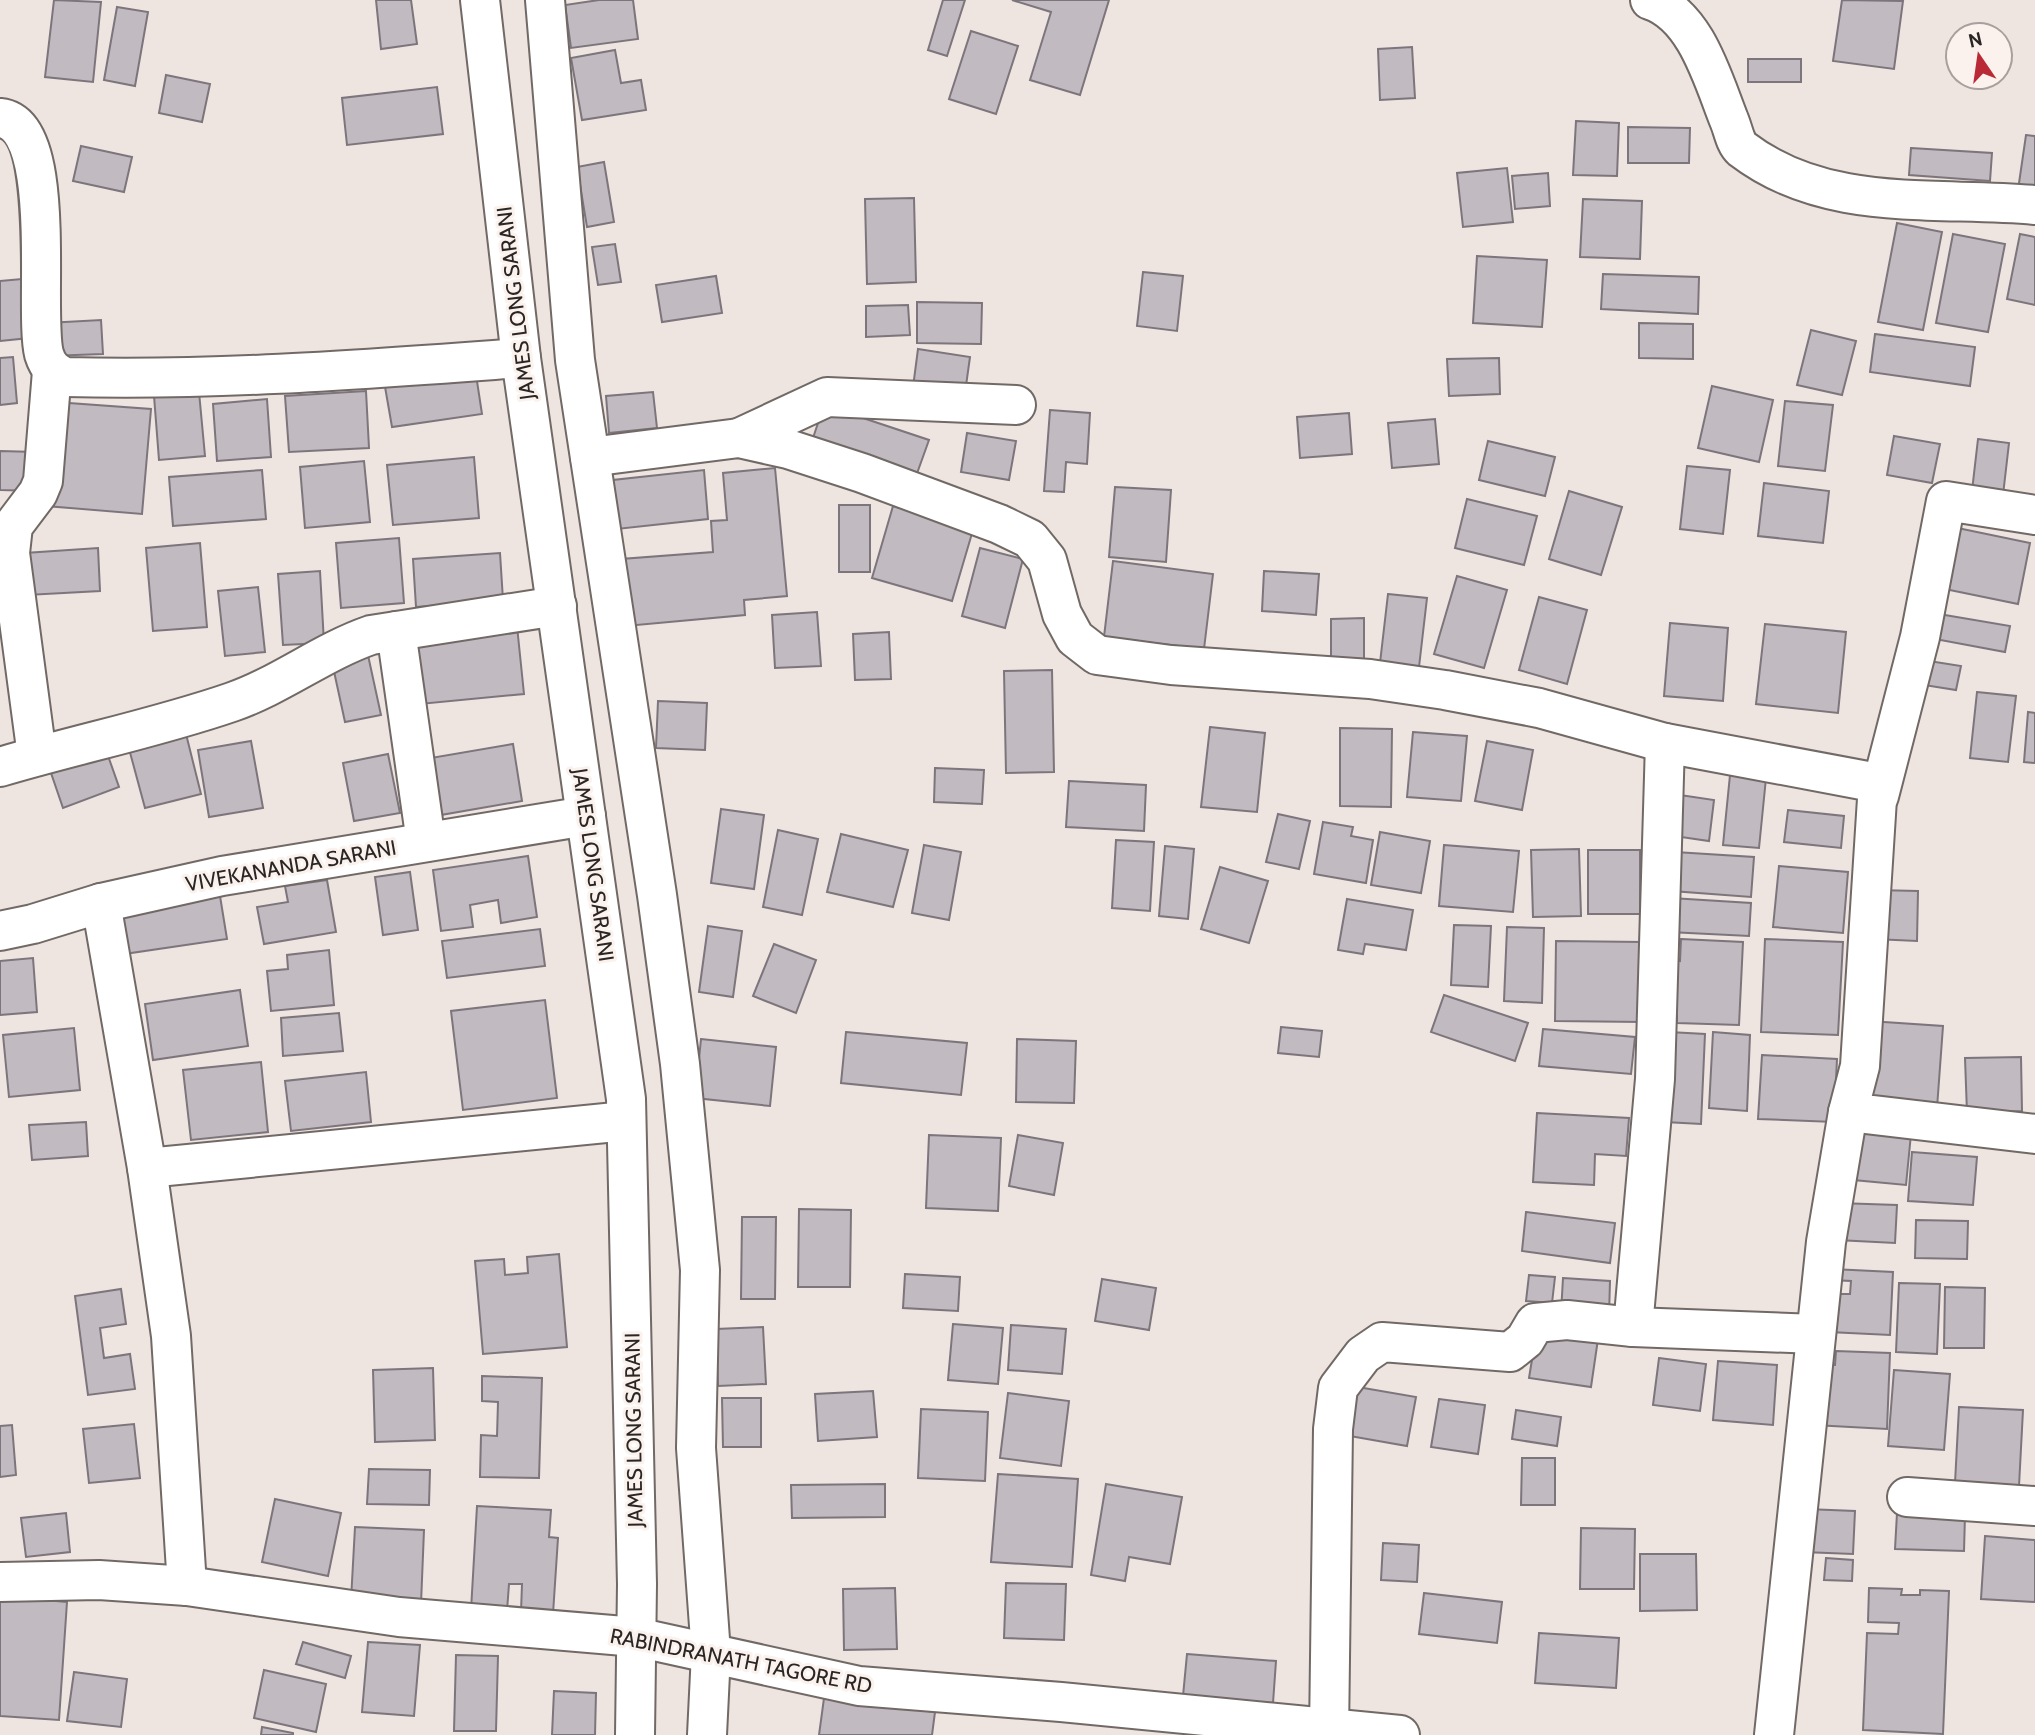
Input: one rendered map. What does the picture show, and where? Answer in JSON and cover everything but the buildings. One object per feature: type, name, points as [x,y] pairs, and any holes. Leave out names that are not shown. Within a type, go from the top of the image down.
[{"type":"street","name":"JAMES LONG SARANI","points":[[480,0],[521,358],[626,1099],[636,1637],[635,1735]]},
{"type":"street","points":[[545,0],[575,360],[645,808],[680,1064],[701,1270],[696,1448],[711,1653],[707,1735]]},
{"type":"street","points":[[1650,0],[1694,33],[1740,147],[1804,185],[1894,201],[1985,200],[2035,205]]},
{"type":"street","points":[[0,118],[24,131],[34,155],[43,272],[42,338],[45,356],[52,371],[43,481],[38,493],[13,526],[10,553],[37,756]]},
{"type":"street","points":[[52,371],[65,377],[163,380],[305,374],[521,358]]},
{"type":"street","points":[[590,457],[739,438],[827,397],[1016,405]]},
{"type":"street","points":[[739,438],[788,449],[862,473],[999,524],[1030,540],[1047,560],[1062,614],[1074,638],[1097,655],[1171,665],[1370,679],[1445,690],[1539,708],[1665,743],[1878,783],[1860,1066],[1848,1112],[1826,1242],[1774,1735]]},
{"type":"street","points":[[1879,796],[1920,637],[1946,501],[2035,515]]},
{"type":"street","points":[[0,767],[231,702],[277,684],[342,645],[371,635],[557,606]]},
{"type":"street","points":[[396,631],[426,842]]},
{"type":"street","points":[[1633,1327],[1655,1079],[1665,743]]},
{"type":"street","name":"VIVEKANANDA SARANI","points":[[0,930],[33,925],[101,903],[222,876],[586,814],[645,808]]},
{"type":"street","points":[[101,903],[147,1168],[171,1336],[187,1586]]},
{"type":"street","points":[[1848,1112],[2035,1134]]},
{"type":"street","points":[[147,1168],[626,1121]]},
{"type":"street","points":[[1329,1731],[1333,1429],[1338,1388],[1363,1355],[1382,1342],[1510,1352],[1525,1340],[1535,1323],[1567,1320],[1633,1327],[1816,1334]]},
{"type":"street","points":[[1907,1497],[2035,1506]]},
{"type":"street","name":"RABINDRANATH TAGORE RD","points":[[0,1582],[99,1580],[187,1586],[399,1617],[636,1637],[859,1686],[1329,1731],[1400,1735]]}]
